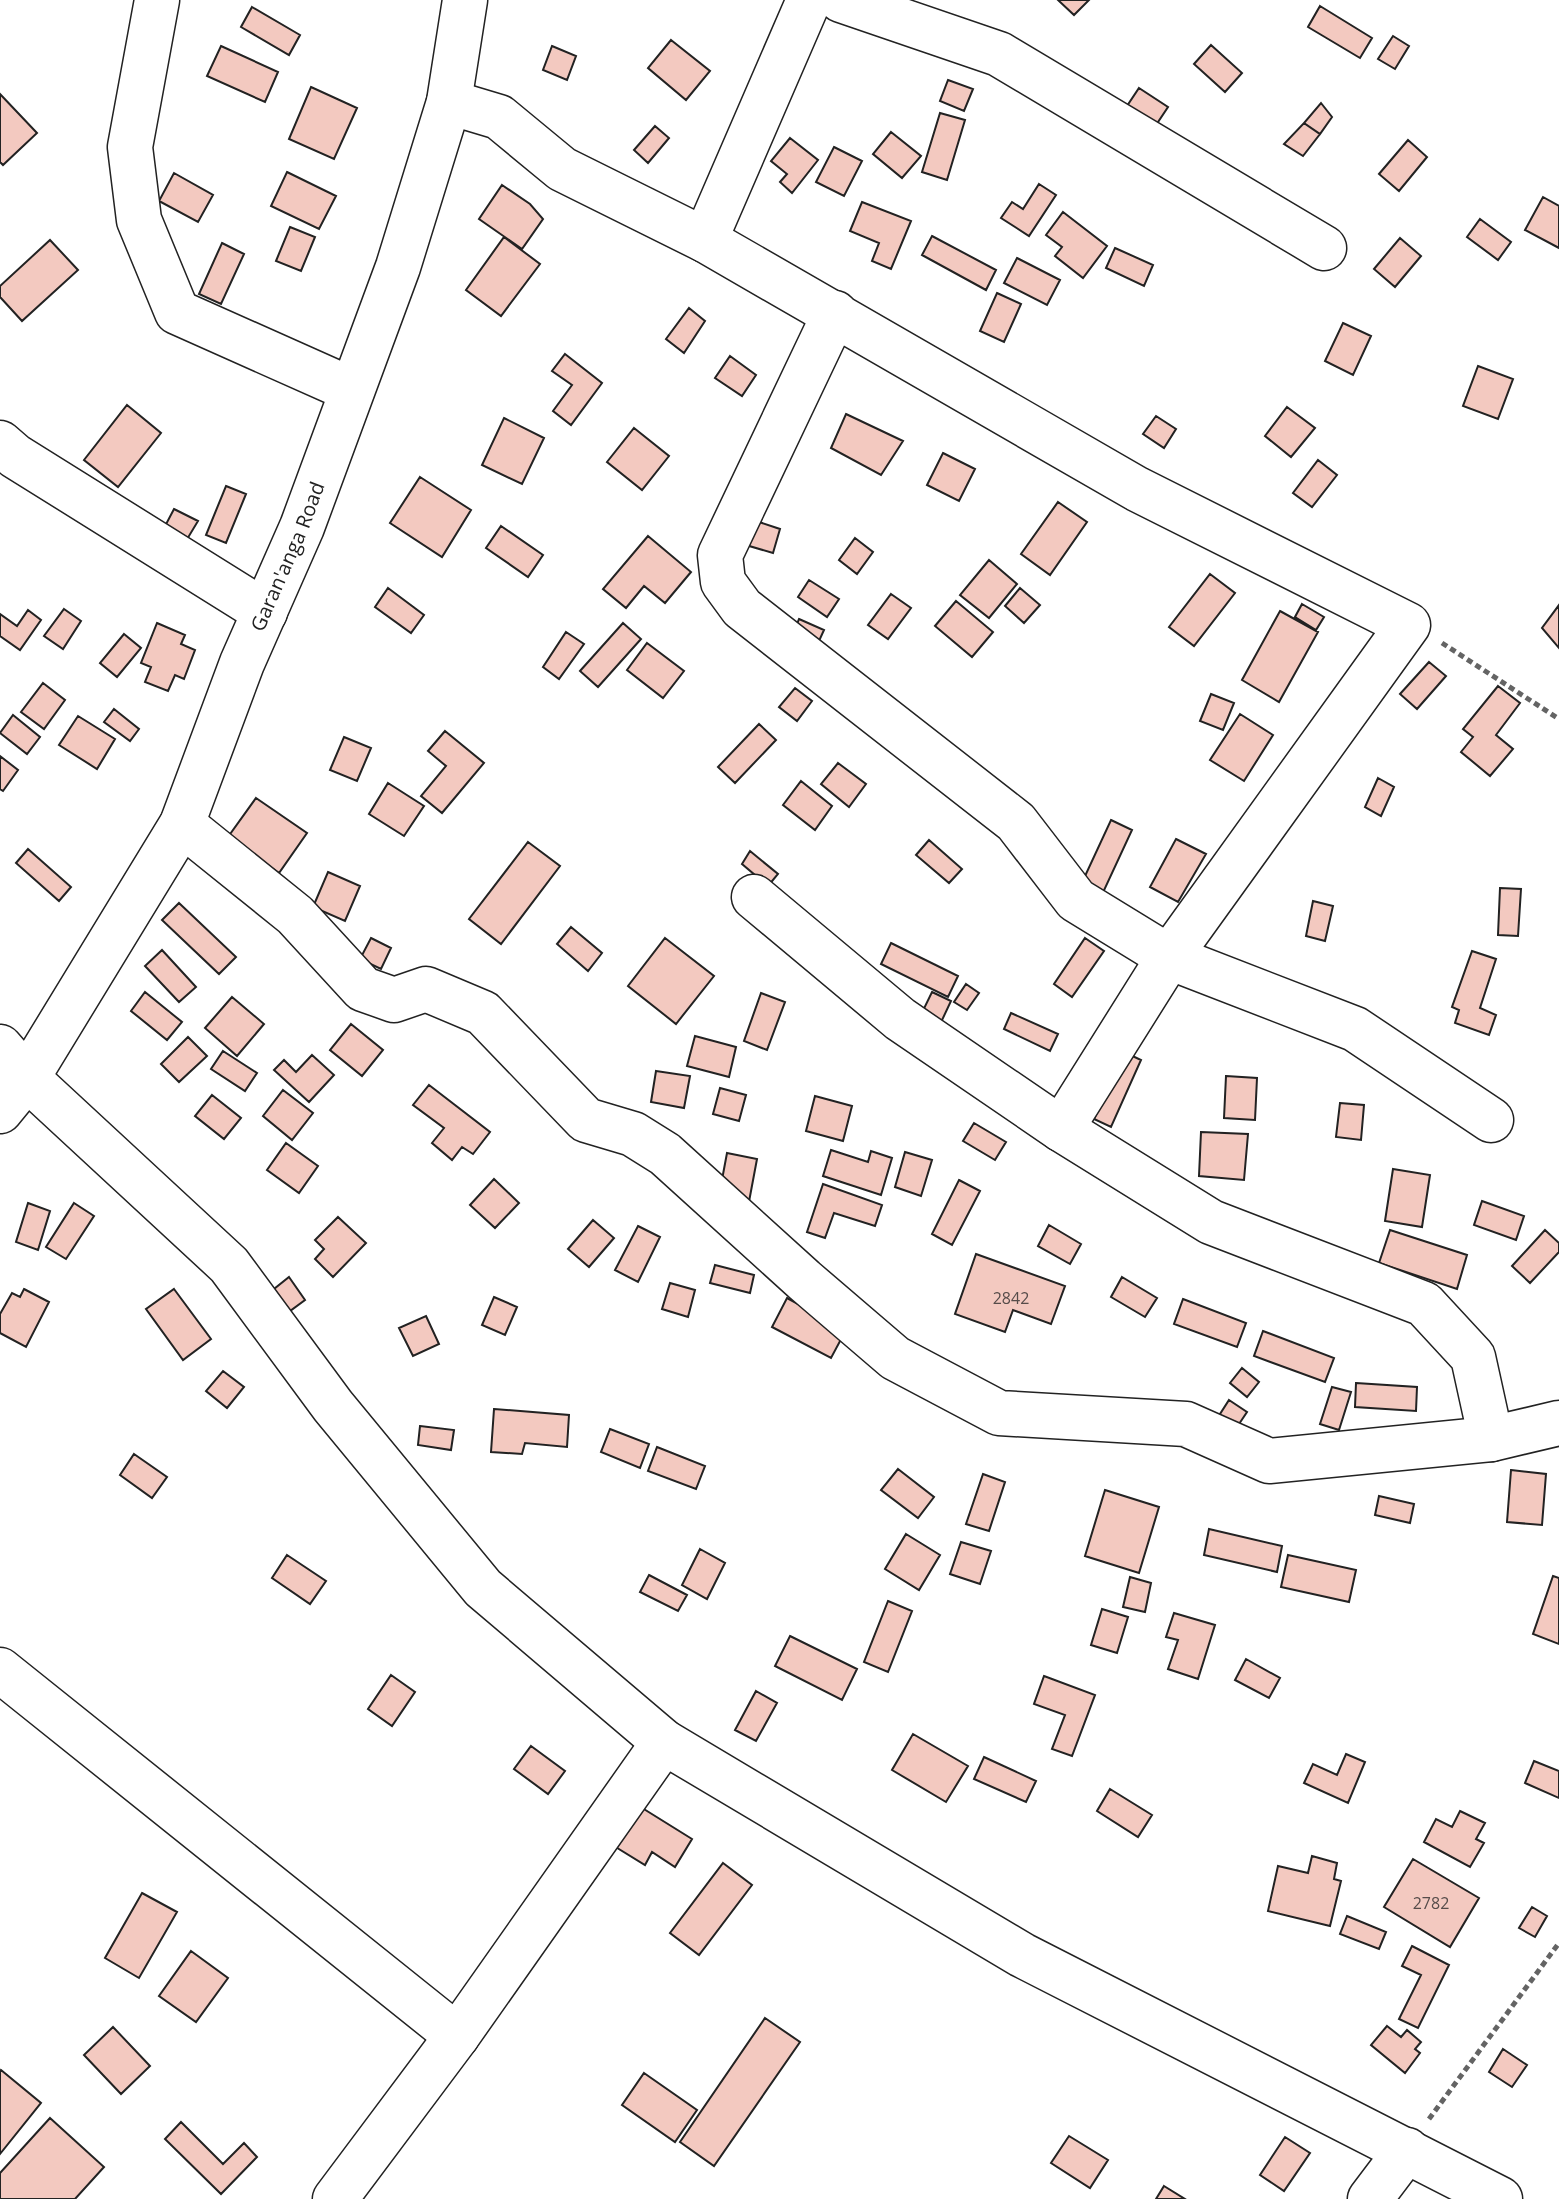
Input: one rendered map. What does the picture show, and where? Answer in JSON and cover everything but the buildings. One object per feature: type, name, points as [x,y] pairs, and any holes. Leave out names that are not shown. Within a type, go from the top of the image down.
[{"type":"street","points":[[157,0],[130,147],[139,220],[177,312],[352,390]]},
{"type":"street","name":"Garan'anga Road","points":[[0,1111],[14,1062],[182,824],[242,663],[302,527],[398,267],[449,102],[465,0]]},
{"type":"street","points":[[705,240],[809,0]]},
{"type":"street","points":[[841,0],[999,54],[1324,248]]},
{"type":"street","points":[[449,102],[499,117],[562,169],[705,240],[1137,489],[1408,625],[1169,957],[1061,1129]]},
{"type":"street","points":[[835,313],[720,555],[723,582],[742,608],[1016,822],[1076,900],[1169,957],[1355,1029],[1491,1120]]},
{"type":"street","points":[[0,443],[15,456],[265,612]]},
{"type":"street","points":[[182,824],[295,915],[363,989],[394,1000],[426,989],[483,1013],[586,1120],[633,1134],[665,1154],[895,1358],[999,1413],[1186,1424],[1269,1461],[1491,1439],[1559,1423]]},
{"type":"street","points":[[754,897],[900,1019],[1061,1129],[1211,1222],[1424,1304],[1473,1357],[1491,1439]]},
{"type":"street","points":[[14,1062],[229,1265],[333,1406],[483,1588],[664,1742],[1022,1955],[1500,2199]]},
{"type":"street","points":[[0,1670],[457,2036]]},
{"type":"street","points":[[335,2199],[457,2036],[664,1742]]},
{"type":"street","points":[[1370,2199],[1407,2150]]},
{"type":"path","points":[[1408,625],[1431,636],[1559,719]]},
{"type":"path","points":[[1407,2150],[1559,1943]]}]
